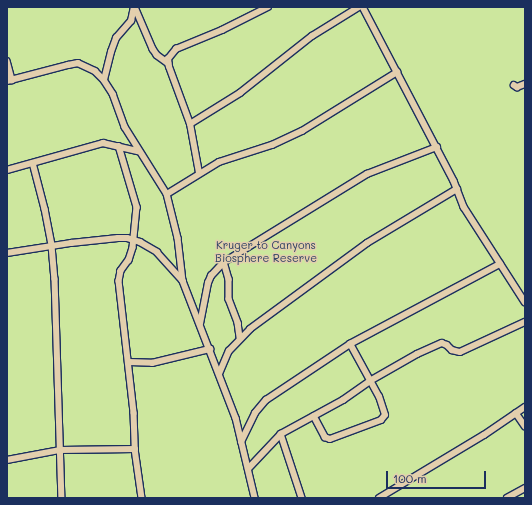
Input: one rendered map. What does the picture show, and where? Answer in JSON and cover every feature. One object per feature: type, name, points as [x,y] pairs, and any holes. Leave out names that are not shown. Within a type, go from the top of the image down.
[{"type":"street","points":[[134,7],[157,55],[168,63]]},
{"type":"street","points":[[104,80],[116,38],[131,21],[134,7]]},
{"type":"street","points":[[199,173],[190,124],[168,63],[168,59],[174,51],[222,30],[268,7]]},
{"type":"street","points":[[190,124],[240,93],[312,36],[359,7]]},
{"type":"street","points":[[363,7],[437,147],[472,221],[525,302]]},
{"type":"street","points":[[7,61],[9,81],[68,64],[78,63],[95,71],[104,80],[113,94],[124,127],[167,194],[178,238],[183,281],[236,418],[255,498]]},
{"type":"street","points":[[167,194],[219,162],[272,145],[302,132],[397,72]]},
{"type":"street","points":[[514,85],[517,86],[525,84]]},
{"type":"street","points":[[7,170],[103,143],[138,151]]},
{"type":"street","points":[[119,146],[137,207],[134,240],[131,254],[120,275],[129,362],[135,448],[142,498]]},
{"type":"street","points":[[200,324],[208,283],[211,276],[224,262],[366,174],[437,147]]},
{"type":"street","points":[[32,163],[45,208],[52,246],[55,279],[62,498]]},
{"type":"street","points":[[219,374],[228,351],[240,338],[263,319],[342,260],[457,189]]},
{"type":"street","points":[[7,253],[118,238],[134,240],[157,252],[183,281]]},
{"type":"street","points":[[224,262],[229,280],[230,299],[238,323],[240,338]]},
{"type":"street","points":[[241,442],[259,407],[350,344],[500,264]]},
{"type":"street","points":[[248,469],[281,434],[343,400],[370,381],[417,354],[438,344],[444,344],[452,350],[460,352],[525,322]]},
{"type":"street","points":[[314,416],[326,437],[330,439],[381,420],[386,413],[350,344]]},
{"type":"street","points":[[129,362],[152,363],[210,349]]},
{"type":"street","points":[[379,498],[484,435],[525,407]]},
{"type":"street","points":[[516,413],[525,426]]},
{"type":"street","points":[[281,434],[302,498]]},
{"type":"street","points":[[7,460],[60,450],[135,448]]},
{"type":"street","points":[[507,498],[525,488]]},
{"type":"green space","name":"Kruger to Canyons Biosphere Reserve","points":[[7,7],[525,7],[525,498],[7,498]]}]
